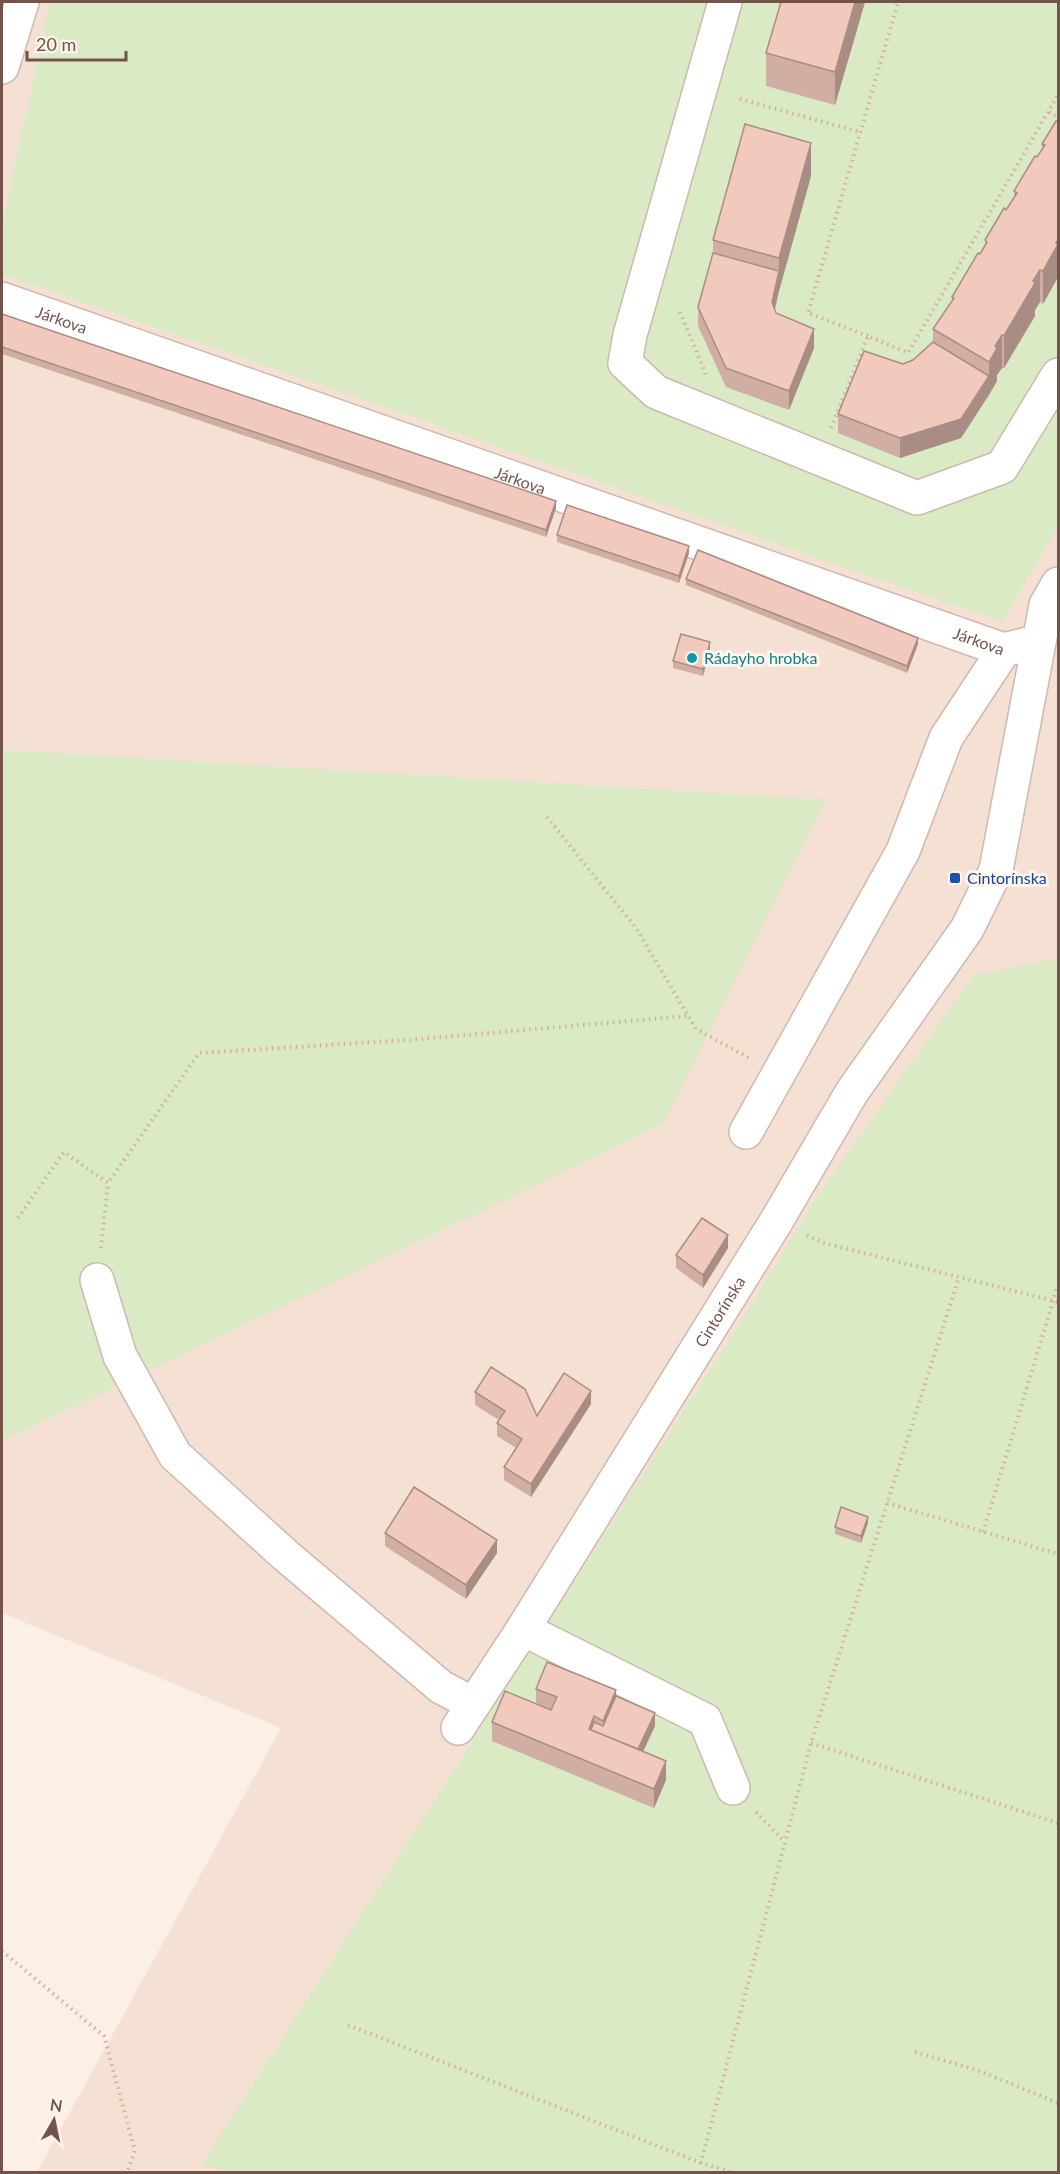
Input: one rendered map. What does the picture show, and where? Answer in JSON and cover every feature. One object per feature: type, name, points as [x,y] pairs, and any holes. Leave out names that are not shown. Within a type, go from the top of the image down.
[{"type":"street","points":[[2,67],[22,2]]},
{"type":"street","points":[[725,2],[633,324],[625,363],[656,392],[917,498],[1002,467],[1059,375]]},
{"type":"street","name":"Járkova","points":[[2,299],[1004,650],[1039,641]]},
{"type":"street","name":"Cintorínska","points":[[97,1280],[120,1356],[176,1455],[284,1554],[441,1687],[465,1716],[523,1629],[777,1220],[852,1092],[968,929],[996,870],[1039,641],[1054,600]]},
{"type":"street","points":[[746,1132],[903,851],[946,738],[1004,650]]},
{"type":"street","points":[[523,1629],[705,1720],[733,1788]]},
{"type":"path","points":[[898,2],[808,313],[908,353],[1059,95]]},
{"type":"path","points":[[740,99],[860,132]]},
{"type":"path","points":[[1049,112],[1059,118]]},
{"type":"path","points":[[680,312],[707,378]]},
{"type":"path","points":[[830,432],[868,336]]},
{"type":"path","points":[[547,817],[636,928],[696,1029],[778,1075]]},
{"type":"path","points":[[97,1280],[108,1183],[199,1053],[407,1040],[688,1016]]},
{"type":"path","points":[[18,1218],[64,1152],[108,1183]]},
{"type":"path","points":[[777,1220],[824,1243],[1057,1301]]},
{"type":"path","points":[[701,2163],[811,1743],[959,1277]]},
{"type":"path","points":[[983,1532],[1057,1301],[1059,1285]]},
{"type":"path","points":[[887,1503],[1059,1554]]},
{"type":"path","points":[[811,1743],[1059,1823]]},
{"type":"path","points":[[733,1788],[785,1841]]},
{"type":"path","points":[[2,1951],[104,2036],[135,2151],[127,2172]]},
{"type":"path","points":[[348,2025],[701,2163],[730,2172]]},
{"type":"path","points":[[915,2052],[977,2070],[1059,2103]]},
{"type":"shaded area","points":[[2,2],[1058,2],[1058,2172],[37,2172],[281,1728],[2,1613]]},
{"type":"green space","points":[[50,2],[1058,2],[1058,526],[1002,622],[2,274],[2,227]]},
{"type":"green space","points":[[2,750],[826,800],[663,1124],[2,1441]]},
{"type":"green space","points":[[1058,958],[1058,2172],[227,2172],[202,2164],[755,1299],[814,1201],[973,976]]},
{"type":"building","points":[[781,2],[855,2],[835,72],[766,53]]},
{"type":"building","points":[[1056,121],[1059,122],[1059,238],[1056,243],[1058,244],[1043,271],[1040,270],[1033,281],[1035,283],[1004,336],[1002,335],[995,346],[997,348],[989,362],[933,329],[954,298],[952,297],[978,253],[980,254],[987,242],[985,240],[1004,208],[1006,210],[1017,193],[1014,191],[1035,156],[1037,157],[1045,145],[1042,144]]},
{"type":"building","points":[[745,124],[811,143],[779,258],[713,240]]},
{"type":"building","points":[[713,253],[779,271],[772,302],[776,313],[814,329],[789,391],[726,368],[698,307]]},
{"type":"building","points":[[2,314],[556,501],[546,530],[2,347]]},
{"type":"building","points":[[933,342],[989,376],[961,419],[900,438],[838,414],[864,351],[903,364],[913,360]]},
{"type":"building","points":[[567,505],[689,546],[679,576],[557,535]]},
{"type":"building","points":[[698,550],[918,638],[907,666],[686,579]]},
{"type":"building","name":"Rádayho hrobka","points":[[681,634],[710,642],[703,669],[673,661]]},
{"type":"building","points":[[702,1218],[728,1235],[703,1275],[676,1255]]},
{"type":"building","points":[[491,1367],[525,1389],[537,1416],[564,1373],[591,1391],[531,1484],[504,1467],[522,1439],[497,1423],[505,1411],[475,1392]]},
{"type":"building","points":[[414,1487],[497,1540],[466,1585],[385,1533]]},
{"type":"building","points":[[841,1507],[868,1517],[861,1536],[835,1527]]},
{"type":"building","points":[[547,1662],[616,1690],[603,1721],[594,1716],[589,1729],[666,1761],[654,1789],[492,1722],[505,1691],[551,1710],[557,1697],[536,1689]]},
{"type":"building","points":[[616,1696],[655,1713],[638,1749],[591,1730],[594,1722],[603,1726]]},
{"type":"place","name":"Rádayho hrobka","points":[[692,658]]},
{"type":"place","name":"Cintorínska","points":[[955,878]]}]
